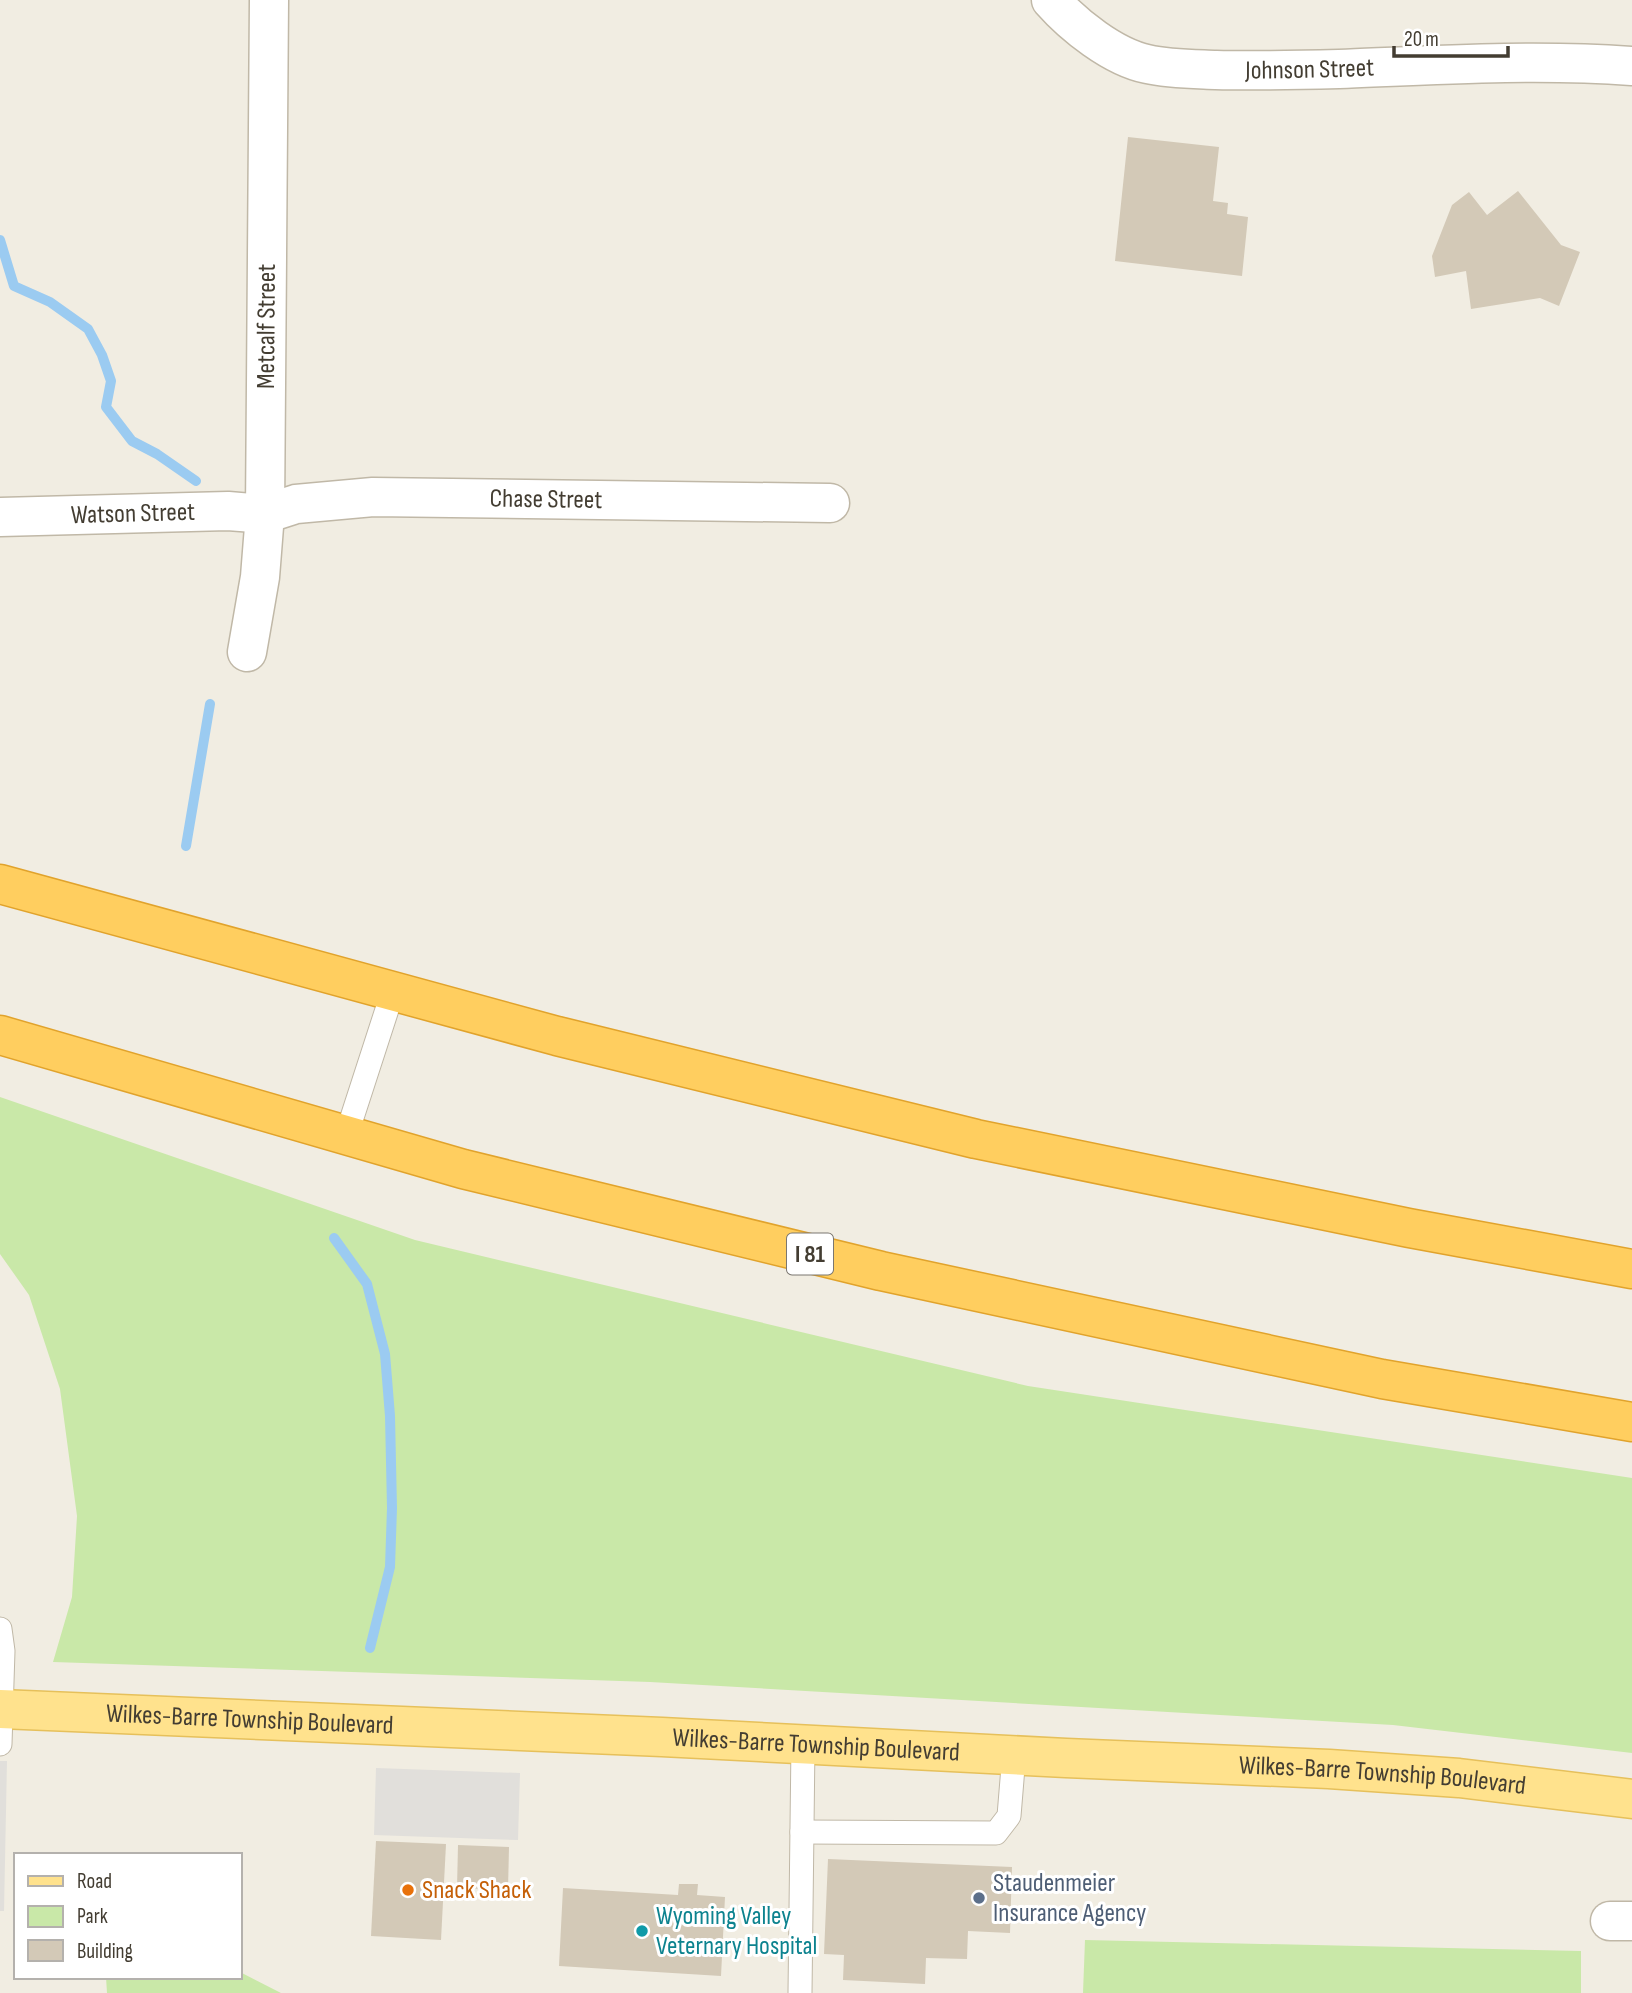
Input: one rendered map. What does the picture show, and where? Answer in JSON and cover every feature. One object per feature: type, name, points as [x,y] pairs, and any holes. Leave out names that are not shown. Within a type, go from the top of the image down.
[{"type":"highway","points":[[0,884],[557,1036],[976,1139],[1396,1226],[1632,1269]]},
{"type":"highway","name":"I 81","points":[[0,1035],[463,1169],[881,1272],[1382,1379],[1632,1422]]},
{"type":"main road","name":"Wilkes-Barre Township Boulevard","points":[[1,1721],[803,1744],[1328,1769],[1446,1777],[1632,1798]]},
{"type":"street","name":"Metcalf Street","points":[[247,652],[260,577],[265,514],[269,0]]},
{"type":"street","name":"Johnson Street","points":[[1051,0],[1065,16],[1107,47],[1145,64],[1190,69],[1277,71],[1571,62],[1632,66]]},
{"type":"street","name":"Chase Street","points":[[265,514],[296,504],[373,497],[830,503]]},
{"type":"street","name":"Watson Street","points":[[0,517],[228,511],[265,514]]},
{"type":"lane","points":[[346,1136],[393,991]]},
{"type":"lane","points":[[0,1629],[3,1651],[1,1721]]},
{"type":"lane","points":[[800,1993],[803,1744]]},
{"type":"lane","points":[[802,1832],[996,1833],[1009,1816],[1014,1755]]},
{"type":"green space","points":[[0,1097],[415,1240],[1028,1386],[1632,1478],[1632,1753],[1393,1725],[650,1682],[53,1662],[72,1597],[77,1516],[60,1389],[29,1295],[0,1254]]},
{"type":"green space","points":[[1085,1940],[1581,1951],[1581,1993],[1083,1993]]},
{"type":"green space","points":[[242,1973],[281,1993],[107,1993],[106,1979],[242,1979]]},
{"type":"shaded area","points":[[0,1761],[7,1761],[4,1911],[0,1911]]},
{"type":"shaded area","points":[[376,1768],[520,1773],[518,1840],[374,1835]]},
{"type":"building","points":[[1128,137],[1219,147],[1213,201],[1228,203],[1227,214],[1248,217],[1242,276],[1115,261]]},
{"type":"building","points":[[1518,191],[1561,245],[1580,252],[1559,306],[1540,298],[1471,309],[1466,271],[1435,277],[1432,256],[1452,205],[1469,192],[1487,215]]},
{"type":"building","name":"Snack Shack","points":[[376,1841],[446,1844],[441,1940],[371,1936]]},
{"type":"building","points":[[458,1845],[509,1847],[508,1890],[457,1888]]},
{"type":"building","points":[[828,1859],[1012,1867],[1010,1933],[968,1931],[967,1959],[926,1958],[925,1984],[843,1980],[844,1955],[824,1954]]},
{"type":"building","name":"Wyoming Valley Veternary Hospital","points":[[679,1884],[698,1884],[697,1895],[725,1897],[721,1976],[559,1966],[563,1888],[678,1895]]},
{"type":"waterway","points":[[0,240],[14,286],[50,302],[88,329],[102,355],[111,381],[106,407],[132,441],[157,454],[196,481]]},
{"type":"waterway","points":[[186,846],[210,704]]},
{"type":"waterway","points":[[334,1238],[367,1284],[385,1354],[390,1416],[390,1567],[370,1648]]},
{"type":"place","name":"Snack Shack","points":[[408,1890]]},
{"type":"place","name":"Staudenmeier Insurance Agency","points":[[979,1898]]},
{"type":"place","name":"Wyoming Valley Veternary Hospital","points":[[642,1931]]}]
